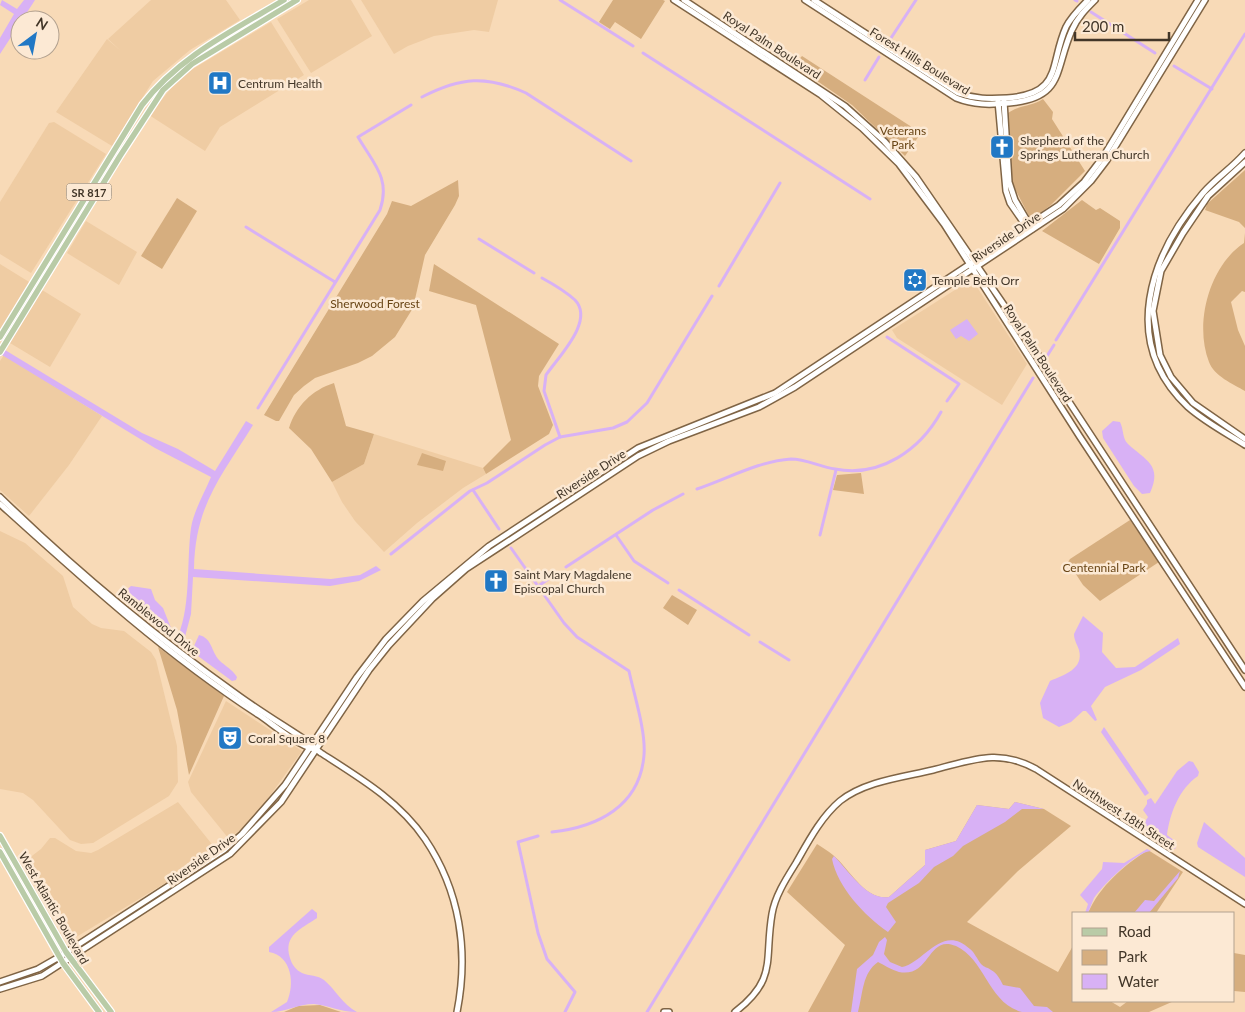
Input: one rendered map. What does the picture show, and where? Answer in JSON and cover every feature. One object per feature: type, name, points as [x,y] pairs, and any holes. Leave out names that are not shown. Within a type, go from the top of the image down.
[{"type":"main road","name":"SR 817","points":[[0,337],[124,134],[157,85],[182,63],[284,0]]},
{"type":"main road","name":"SR 817","points":[[0,352],[148,110],[174,78],[297,0]]},
{"type":"main road","points":[[186,69],[188,62],[198,53]]},
{"type":"main road","points":[[174,78],[182,63]]},
{"type":"main road","points":[[120,156],[118,150],[124,134]]},
{"type":"main road","points":[[110,171],[114,158],[113,152]]},
{"type":"main road","name":"West Atlantic Boulevard","points":[[0,836],[66,952],[111,1012]]},
{"type":"main road","name":"West Atlantic Boulevard","points":[[0,852],[59,957],[99,1012]]},
{"type":"street","name":"Royal Palm Boulevard","points":[[674,0],[842,111],[899,164],[939,216],[974,267],[1245,670]]},
{"type":"street","name":"Royal Palm Boulevard","points":[[684,0],[810,81],[851,111],[902,160],[926,189],[974,267],[1245,688]]},
{"type":"street","name":"Forest Hills Boulevard","points":[[805,0],[966,99],[998,101],[1035,95],[1052,74],[1066,28],[1084,8],[1095,0]]},
{"type":"street","name":"Forest Hills Boulevard","points":[[814,0],[890,52]]},
{"type":"street","name":"Forest Hills Boulevard","points":[[1084,8],[1088,0]]},
{"type":"street","name":"Riverside Drive","points":[[0,989],[42,976],[230,854],[276,808],[369,670],[401,631],[438,594],[492,550],[638,456],[780,396],[974,267],[1059,205],[1088,178],[1103,157],[1198,0]]},
{"type":"street","name":"Riverside Drive","points":[[1030,228],[1063,209],[1091,181],[1107,160],[1205,0]]},
{"type":"street","points":[[1189,26],[1188,17],[1196,14]]},
{"type":"street","points":[[795,79],[810,81]]},
{"type":"street","points":[[998,101],[1006,192],[1030,228]]},
{"type":"street","points":[[1004,101],[1009,182],[1015,200],[1030,228]]},
{"type":"street","points":[[1245,153],[1204,192],[1178,230],[1156,268],[1151,284],[1147,311],[1155,354],[1166,380],[1189,407],[1245,445]]},
{"type":"street","points":[[1245,162],[1208,196],[1175,246],[1159,278],[1153,311],[1160,355],[1171,377],[1193,403],[1245,439]]},
{"type":"street","name":"Riverside Drive","points":[[0,982],[38,969],[59,957],[227,847],[273,801],[357,677],[395,628],[451,575],[488,546],[638,448],[775,393],[974,267]]},
{"type":"street","name":"Ramblewood Drive","points":[[0,497],[170,649]]},
{"type":"street","name":"Ramblewood Drive","points":[[0,504],[95,590],[170,649],[311,747],[376,788],[402,811],[425,838],[437,859],[453,896],[462,941],[462,986],[457,1012]]},
{"type":"street","name":"Northwest 18th Street","points":[[734,1012],[751,999],[763,982],[769,962],[770,929],[775,900],[827,814],[841,801],[880,783],[985,757],[1013,758],[1036,769],[1245,904]]},
{"type":"street","points":[[664,1012],[669,1012]]},
{"type":"shaded area","points":[[151,0],[226,0],[240,20],[190,50],[153,81],[112,146],[56,112],[107,39],[121,51],[108,39]]},
{"type":"shaded area","points":[[309,0],[351,0],[372,36],[311,73],[277,19]]},
{"type":"shaded area","points":[[361,0],[498,0],[489,32],[474,30],[434,36],[408,46],[394,54]]},
{"type":"shaded area","points":[[271,22],[304,75],[220,127],[205,151],[149,115],[181,76]]},
{"type":"shaded area","points":[[54,122],[106,154],[31,273],[0,254],[0,202],[49,123]]},
{"type":"shaded area","points":[[86,221],[137,252],[119,285],[67,253]]},
{"type":"shaded area","points":[[0,264],[81,314],[50,367],[0,337]]},
{"type":"shaded area","points":[[969,281],[975,284],[1027,364],[1002,405],[897,338],[892,330]]},
{"type":"shaded area","points":[[4,355],[102,416],[69,465],[29,516],[0,490],[0,361]]},
{"type":"shaded area","points":[[374,434],[483,468],[486,474],[463,488],[417,523],[384,552],[355,521],[342,502],[332,482],[364,464]]},
{"type":"shaded area","points":[[0,531],[25,543],[63,576],[73,607],[92,624],[101,628],[124,631],[151,652],[156,660],[177,746],[178,782],[169,796],[93,843],[81,844],[70,840],[33,800],[23,793],[0,789]]},
{"type":"shaded area","points":[[226,701],[302,751],[254,818],[229,839],[191,792],[188,782]]},
{"type":"shaded area","points":[[178,802],[215,848],[210,856],[68,942],[24,862],[41,849],[50,838],[55,838],[76,851],[91,853]]},
{"type":"green space","points":[[613,0],[665,1],[641,39],[615,22],[610,29],[599,22]]},
{"type":"green space","name":"Veterans Park","points":[[802,56],[921,133],[905,156],[852,105],[794,65]]},
{"type":"green space","points":[[1043,99],[1053,112],[1052,119],[1085,171],[1051,205],[1031,220],[1012,183],[1007,114],[1015,109]]},
{"type":"green space","points":[[1245,170],[1245,228],[1239,222],[1205,210],[1207,204]]},
{"type":"green space","name":"Sherwood Forest","points":[[458,180],[459,196],[425,255],[413,308],[395,337],[372,356],[315,378],[294,395],[279,421],[264,415],[387,214],[392,201],[411,206]]},
{"type":"green space","points":[[177,198],[197,211],[162,269],[141,256]]},
{"type":"green space","points":[[1082,200],[1096,210],[1100,208],[1120,221],[1120,228],[1099,264],[1042,231]]},
{"type":"green space","points":[[1245,233],[1245,292],[1242,291],[1231,302],[1238,330],[1245,346],[1245,391],[1224,379],[1211,367],[1205,347],[1203,331],[1204,314],[1214,281],[1232,253],[1244,243]]},
{"type":"green space","name":"Sherwood Forest","points":[[434,264],[559,344],[539,376],[538,386],[553,425],[549,434],[486,474],[483,468],[511,440],[476,305],[429,291]]},
{"type":"green space","points":[[334,383],[346,426],[374,434],[364,464],[332,482],[311,449],[289,428],[296,413],[306,400],[319,390]]},
{"type":"green space","points":[[422,453],[446,461],[443,471],[417,465]]},
{"type":"green space","points":[[861,473],[864,494],[833,490],[837,475]]},
{"type":"green space","name":"Centennial Park","points":[[1130,520],[1159,562],[1100,601],[1083,585],[1068,562]]},
{"type":"green space","points":[[672,595],[697,610],[688,625],[663,608]]},
{"type":"green space","points":[[158,647],[224,696],[189,775],[177,710]]},
{"type":"green space","points":[[1015,802],[1044,809],[1071,826],[1018,871],[967,922],[1058,972],[1072,948],[1072,1002],[1112,1002],[1120,1007],[1127,1002],[1172,1002],[1149,1012],[808,1012],[845,945],[787,892],[817,844],[833,855],[865,889],[880,897],[889,897],[925,865],[925,850],[956,841],[977,805],[1009,809]]},
{"type":"green space","points":[[1148,850],[1183,872],[1157,912],[1088,912],[1105,886],[1130,863]]},
{"type":"green space","points":[[1235,953],[1245,955],[1245,992],[1235,991]]},
{"type":"green space","points":[[320,1005],[341,1012],[284,1012],[298,1006]]},
{"type":"water","points":[[2,0],[17,9],[24,0],[35,0],[29,10],[10,11],[0,5]]},
{"type":"water","points":[[10,21],[10,39],[0,54],[0,38]]},
{"type":"water","points":[[967,319],[978,334],[969,341],[961,336],[956,339],[950,330]]},
{"type":"water","points":[[5,350],[142,433],[178,449],[215,471],[246,421],[253,425],[212,492],[205,509],[199,527],[194,569],[331,579],[360,575],[376,566],[381,570],[359,581],[330,586],[193,577],[191,614],[182,648],[175,643],[184,616],[188,587],[192,521],[211,477],[155,448],[2,355]]},
{"type":"water","points":[[1113,421],[1120,422],[1126,442],[1146,459],[1153,469],[1153,484],[1150,493],[1142,494],[1134,486],[1103,438],[1102,431]]},
{"type":"water","points":[[131,586],[151,589],[155,600],[163,608],[171,628],[168,630],[162,627],[122,594]]},
{"type":"water","points":[[1083,616],[1103,633],[1102,652],[1116,668],[1135,667],[1178,638],[1180,644],[1141,670],[1105,687],[1091,706],[1097,720],[1095,721],[1086,711],[1083,711],[1071,722],[1059,727],[1043,718],[1040,703],[1050,681],[1072,670],[1079,662],[1079,650],[1074,634]]},
{"type":"water","points":[[199,635],[209,642],[219,660],[235,674],[236,680],[232,681],[198,656],[194,646]]},
{"type":"water","points":[[1104,727],[1149,793],[1145,796],[1101,732]]},
{"type":"water","points":[[1189,761],[1193,762],[1199,772],[1198,776],[1191,781],[1176,802],[1170,818],[1167,835],[1175,841],[1176,848],[1174,849],[1143,829],[1142,826],[1148,817],[1143,810],[1147,800],[1151,798],[1155,804],[1177,771]]},
{"type":"water","points":[[1015,802],[1044,809],[1022,809],[1005,822],[963,846],[953,856],[934,867],[919,883],[888,903],[886,907],[896,922],[888,932],[853,900],[835,870],[832,859],[834,856],[858,883],[866,889],[881,897],[889,897],[925,865],[925,850],[956,841],[977,805],[1009,809]]},
{"type":"water","points":[[1204,822],[1245,858],[1245,877],[1198,847],[1197,843]]},
{"type":"water","points":[[1147,849],[1151,851],[1137,857],[1120,870],[1094,898],[1088,912],[1085,912],[1088,904],[1080,895],[1102,869],[1103,862],[1124,863]]},
{"type":"water","points":[[1180,871],[1178,878],[1150,912],[1135,912],[1145,900],[1154,901]]},
{"type":"water","points":[[312,909],[317,913],[317,918],[300,929],[291,938],[288,950],[291,961],[300,972],[324,980],[347,1005],[357,1012],[314,1004],[271,1012],[287,1002],[291,979],[290,972],[283,959],[269,952],[269,947]]},
{"type":"water","points":[[885,937],[887,940],[884,954],[890,962],[902,967],[910,964],[942,942],[951,940],[960,942],[972,951],[982,965],[995,973],[1003,985],[1020,988],[1034,1006],[1047,1007],[1053,1012],[1022,1012],[1011,1007],[1001,1000],[966,952],[956,946],[947,944],[939,946],[917,969],[909,972],[899,972],[878,962],[866,978],[858,1012],[851,1012],[857,969],[873,955],[879,942]]},
{"type":"waterway","points":[[560,0],[633,46]]},
{"type":"waterway","points":[[889,41],[916,0]]},
{"type":"waterway","points":[[1091,12],[1155,53]]},
{"type":"waterway","points":[[1056,340],[1245,34]]},
{"type":"waterway","points":[[643,53],[870,199]]},
{"type":"waterway","points":[[865,80],[879,57]]},
{"type":"waterway","points":[[1174,66],[1212,89]]},
{"type":"waterway","points":[[422,97],[436,90],[461,82],[486,81],[512,87],[526,93],[631,161]]},
{"type":"waterway","points":[[258,408],[380,210],[383,199],[382,180],[379,171],[358,137],[411,105]]},
{"type":"waterway","points":[[719,286],[780,183]]},
{"type":"waterway","points":[[246,227],[335,282]]},
{"type":"waterway","points":[[479,239],[534,273]]},
{"type":"waterway","points":[[542,278],[575,300],[580,309],[581,318],[578,328],[566,349],[546,375],[544,391],[560,437]]},
{"type":"waterway","points":[[391,554],[470,491],[487,483],[545,445],[560,437],[613,428],[627,422],[647,403],[712,296]]},
{"type":"waterway","points":[[887,337],[959,384],[947,401]]},
{"type":"waterway","points":[[1047,356],[1054,345]]},
{"type":"waterway","points":[[647,1012],[1033,378]]},
{"type":"waterway","points":[[697,489],[779,460],[797,459],[829,468],[852,471],[883,465],[910,449],[922,438],[941,412]]},
{"type":"waterway","points":[[820,535],[836,470]]},
{"type":"waterway","points":[[473,490],[499,529]]},
{"type":"waterway","points":[[566,567],[653,510],[683,494]]},
{"type":"waterway","points":[[616,535],[634,561],[668,583]]},
{"type":"waterway","points":[[511,548],[564,623],[577,637],[629,671],[643,735],[644,755],[641,773],[634,788],[625,800],[614,811],[600,819],[585,825],[552,832]]},
{"type":"waterway","points":[[537,587],[554,575]]},
{"type":"waterway","points":[[679,590],[749,635]]},
{"type":"waterway","points":[[760,642],[789,660]]},
{"type":"waterway","points":[[538,836],[518,842],[538,933],[547,959],[575,992],[565,1012]]},
{"type":"place","name":"Centrum Health","points":[[220,83]]},
{"type":"place","name":"Shepherd of the Springs Lutheran Church","points":[[1002,147]]},
{"type":"place","name":"Temple Beth Orr","points":[[915,280]]},
{"type":"place","name":"Saint Mary Magdalene Episcopal Church","points":[[496,581]]},
{"type":"place","name":"Coral Square 8","points":[[230,738]]}]
